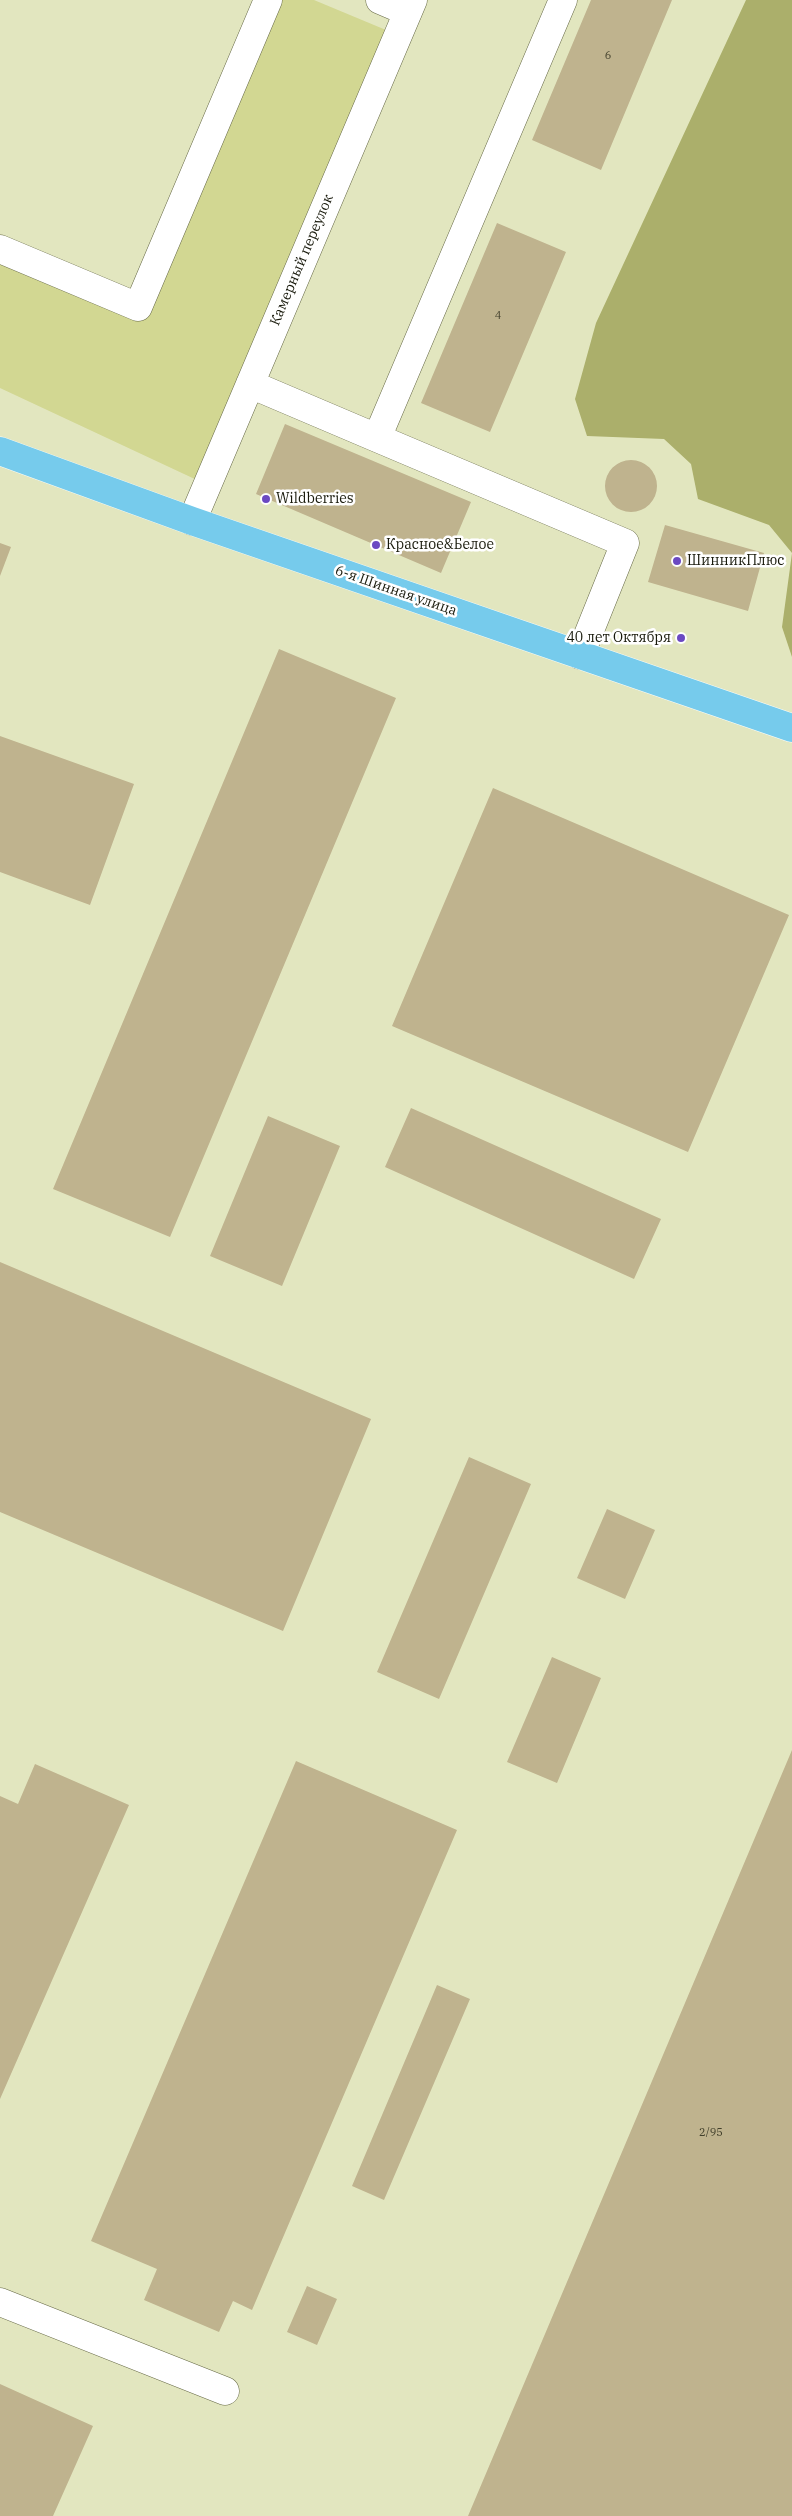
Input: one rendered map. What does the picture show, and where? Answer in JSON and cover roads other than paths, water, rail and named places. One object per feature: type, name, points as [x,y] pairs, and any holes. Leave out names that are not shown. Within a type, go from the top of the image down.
[{"type":"main road","name":"6-я Шинная улица","points":[[0,451],[192,521],[792,728]]},
{"type":"street","points":[[0,249],[138,307],[268,0]]},
{"type":"street","points":[[380,0],[410,6]]},
{"type":"street","points":[[377,438],[563,0]]},
{"type":"street","name":"Камерный переулок","points":[[192,521],[410,6]]},
{"type":"street","points":[[250,384],[625,543],[580,654]]},
{"type":"street","points":[[0,2302],[225,2391]]},
{"type":"place","name":"Wildberries","points":[[266,499]]},
{"type":"place","name":"Красное&Белое","points":[[376,545]]},
{"type":"place","name":"ШинникПлюс","points":[[677,561]]},
{"type":"place","name":"40 лет Октября","points":[[681,638]]}]
